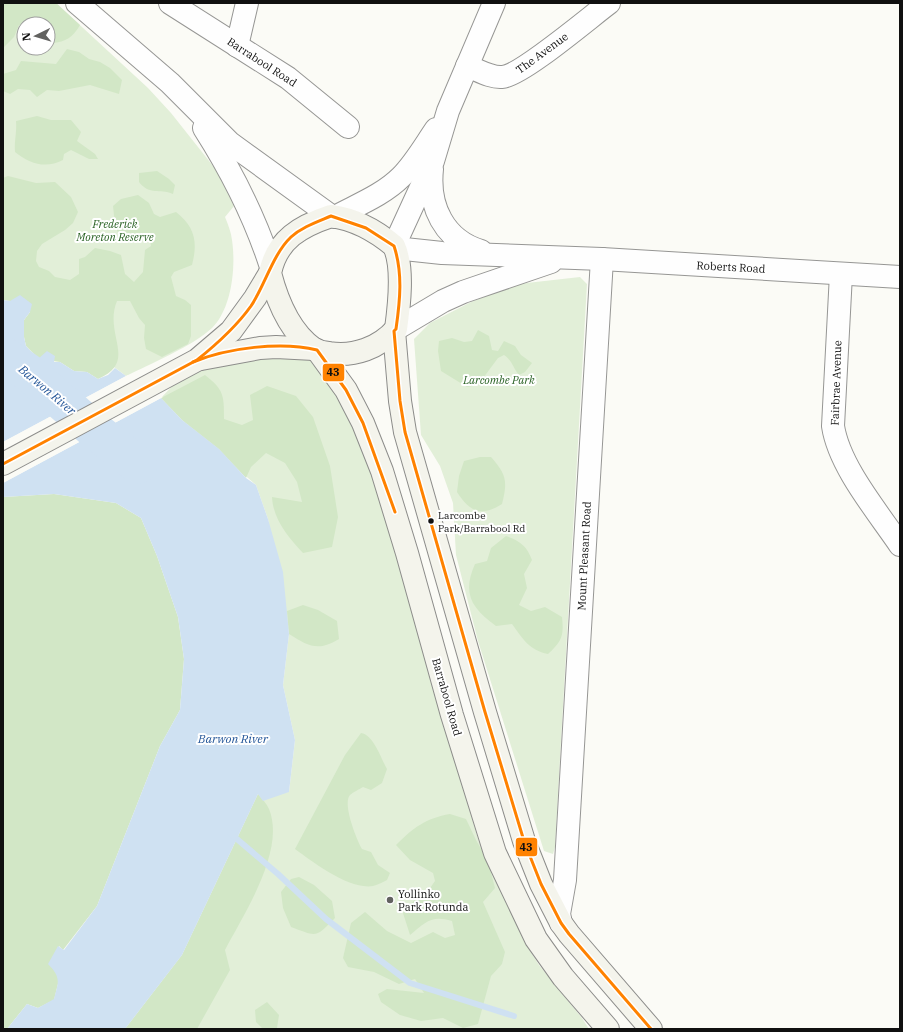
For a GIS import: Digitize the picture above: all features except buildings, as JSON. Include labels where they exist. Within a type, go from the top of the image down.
[{"type":"main road","points":[[3,464],[197,360],[231,331],[255,298],[271,270],[280,249],[292,235],[311,223],[333,217],[363,226],[379,234],[395,247],[400,287],[395,330],[400,401],[405,432],[485,712],[529,854],[541,884],[561,923],[611,985],[651,1029]]},
{"type":"main road","points":[[271,270],[282,308],[296,329],[316,350]]},
{"type":"main road","points":[[197,360],[260,348],[276,347],[316,350],[337,354],[355,353],[373,346],[395,330]]},
{"type":"main road","name":"Barrabool Road","points":[[316,350],[346,390],[363,423],[382,471],[407,553],[452,715],[495,853],[525,919],[540,945],[577,994],[608,1029]]},
{"type":"street","points":[[77,3],[170,83],[230,143],[333,217],[382,192],[400,178],[416,160],[448,111]]},
{"type":"street","name":"Barrabool Road","points":[[170,3],[288,78],[348,127]]},
{"type":"street","points":[[238,46],[247,3]]},
{"type":"street","points":[[395,247],[433,161],[448,111],[494,3]]},
{"type":"street","name":"The Avenue","points":[[467,66],[496,77],[509,76],[550,48],[609,3]]},
{"type":"street","points":[[187,101],[246,201],[258,226],[271,270]]},
{"type":"street","points":[[433,161],[431,178],[433,197],[441,221],[452,234],[463,243],[477,249],[496,254]]},
{"type":"street","name":"Roberts Road","points":[[395,247],[442,253],[496,254],[900,277]]},
{"type":"street","name":"Roberts Road","points":[[395,330],[443,301],[463,292],[562,258]]},
{"type":"street","name":"Mount Pleasant Road","points":[[561,923],[559,914],[564,889],[602,260]]},
{"type":"street","name":"Fairbrae Avenue","points":[[841,274],[833,426],[835,442],[843,460],[900,545]]},
{"type":"street","name":"Mount Pleasant Road","points":[[529,854],[544,870],[550,871],[560,868],[564,862],[566,852]]},
{"type":"green space","name":"Frederick Moreton Reserve","points":[[3,3],[56,3],[148,88],[171,113],[217,171],[234,206],[225,217],[232,240],[233,274],[231,287],[224,310],[219,320],[212,328],[204,335],[183,348],[126,376],[20,296],[3,300]]},
{"type":"green space","points":[[3,3],[56,3],[80,25],[75,33],[69,38],[56,42],[56,16],[16,16],[16,32],[14,37],[3,48]]},
{"type":"green space","points":[[67,49],[79,52],[89,59],[100,62],[110,68],[122,80],[119,94],[90,85],[59,91],[47,90],[37,97],[30,90],[18,89],[10,94],[3,91],[3,74],[16,70],[21,61],[56,64]]},
{"type":"green space","points":[[37,116],[51,120],[71,120],[81,132],[77,141],[95,154],[98,159],[89,159],[71,150],[64,154],[63,160],[57,163],[44,165],[26,160],[15,152],[16,121]]},
{"type":"green space","points":[[157,171],[175,185],[173,194],[147,189],[139,182],[139,173]]},
{"type":"green space","points":[[8,176],[36,183],[55,182],[71,197],[78,212],[73,223],[65,230],[42,244],[37,251],[36,261],[39,267],[49,271],[55,277],[70,280],[79,274],[79,259],[85,257],[95,248],[121,255],[125,274],[134,282],[143,272],[145,250],[151,246],[150,238],[131,238],[118,233],[115,224],[113,206],[121,199],[138,195],[149,203],[154,214],[160,217],[176,212],[191,229],[195,242],[192,265],[174,272],[171,277],[176,296],[185,300],[191,305],[191,336],[188,344],[162,357],[146,349],[144,338],[145,325],[139,318],[130,301],[117,301],[114,313],[114,325],[118,355],[116,364],[110,372],[98,379],[87,372],[74,371],[60,362],[39,359],[26,346],[24,337],[24,320],[30,312],[10,301],[3,300],[3,178]]},
{"type":"green space","name":"Larcombe Park","points":[[580,277],[587,284],[555,847],[553,854],[544,851],[478,641],[456,555],[453,503],[440,466],[421,435],[414,339],[430,323],[471,302],[518,284]]},
{"type":"green space","points":[[478,330],[489,336],[492,350],[498,351],[504,341],[515,346],[521,355],[532,363],[525,372],[519,375],[509,359],[504,355],[498,358],[478,385],[467,387],[441,371],[438,351],[439,341],[452,338],[464,342],[472,341]]},
{"type":"green space","points":[[314,349],[363,423],[442,718],[479,842],[524,941],[539,965],[582,1018],[589,1029],[125,1029],[182,955],[258,794],[289,792],[295,740],[283,685],[289,634],[268,519],[256,485],[182,420],[161,398],[197,360]]},
{"type":"green space","points":[[205,375],[216,385],[222,394],[224,419],[242,425],[253,420],[250,395],[267,386],[296,396],[313,417],[330,466],[338,517],[332,547],[303,553],[292,541],[278,520],[272,497],[302,502],[297,482],[285,463],[266,453],[251,467],[246,478],[219,449],[182,420],[161,398]]},
{"type":"green space","points":[[480,457],[491,457],[503,473],[505,484],[502,504],[495,508],[482,511],[471,508],[457,492],[459,476],[464,461]]},
{"type":"green space","points":[[54,494],[116,503],[141,518],[157,556],[178,617],[184,659],[180,710],[160,746],[97,906],[63,950],[59,946],[56,971],[59,980],[54,1000],[38,1008],[27,1004],[7,1029],[3,1029],[3,497]]},
{"type":"green space","points":[[506,536],[522,545],[528,551],[532,560],[524,574],[527,588],[519,605],[531,611],[545,607],[562,617],[563,629],[561,638],[548,654],[531,647],[512,624],[496,626],[480,613],[471,599],[469,583],[475,564],[487,561],[491,548]]},
{"type":"green space","points":[[303,605],[318,610],[337,621],[339,639],[325,645],[313,646],[302,642],[289,634],[287,611]]},
{"type":"green space","points":[[361,733],[370,738],[377,748],[387,769],[382,783],[371,790],[363,787],[351,794],[348,800],[351,822],[362,849],[371,852],[378,865],[390,873],[387,880],[373,886],[353,884],[332,874],[295,849],[345,755]]},
{"type":"green space","points":[[258,794],[269,809],[273,825],[272,843],[268,862],[252,900],[225,950],[230,970],[197,1029],[125,1029],[182,955]]},
{"type":"green space","points":[[450,814],[466,819],[488,861],[495,888],[483,902],[505,952],[502,964],[491,976],[478,1024],[463,1028],[443,1018],[421,1021],[400,1015],[381,1002],[378,994],[387,989],[424,993],[415,979],[399,984],[374,972],[348,967],[343,958],[351,923],[365,912],[387,931],[411,943],[433,932],[445,938],[455,935],[452,921],[445,919],[434,919],[425,923],[410,935],[403,913],[418,896],[428,891],[435,881],[433,873],[410,860],[396,845],[420,825],[434,818]]},
{"type":"green space","points":[[299,877],[314,885],[332,901],[335,918],[316,934],[306,933],[291,927],[283,908],[281,892],[291,879]]},
{"type":"green space","points":[[267,1002],[279,1015],[277,1028],[263,1029],[256,1022],[255,1010]]},
{"type":"water","name":"Barwon River","points":[[20,295],[32,304],[30,312],[24,320],[24,337],[26,346],[38,359],[47,351],[55,356],[54,362],[60,362],[74,371],[87,372],[98,379],[108,375],[115,368],[126,376],[3,442],[3,300],[10,301]]},
{"type":"water","name":"Barwon River","points":[[161,398],[182,420],[219,449],[246,478],[256,485],[268,519],[283,572],[289,634],[283,685],[295,740],[289,792],[263,801],[258,794],[182,955],[125,1029],[7,1029],[27,1004],[38,1008],[54,999],[58,981],[55,973],[48,964],[58,946],[64,950],[97,906],[160,746],[180,710],[184,659],[178,617],[157,556],[141,518],[116,503],[54,494],[3,497],[3,483]]},
{"type":"pier","points":[[128,375],[127,378],[3,444],[3,442]]},
{"type":"pier","points":[[160,396],[163,397],[3,483],[3,481]]},
{"type":"waterway","name":"Barwon River","points":[[3,355],[29,373],[92,428],[138,465]]},
{"type":"waterway","points":[[231,834],[278,874],[326,919],[410,983],[514,1016]]},
{"type":"transit line","name":"43","points":[[3,464],[197,360],[226,335],[245,314],[256,298],[279,252],[295,233],[331,216],[366,228],[394,246],[400,277],[396,329],[394,331],[400,401],[405,432],[485,712],[524,841],[541,884],[561,923],[651,1029]]},
{"type":"transit line","name":"43","points":[[193,362],[222,353],[254,347],[287,346],[317,350],[346,390],[363,423],[395,512]]},
{"type":"place","name":"Larcombe Park/Barrabool Rd","points":[[431,521]]},
{"type":"place","name":"Yollinko Park Rotunda","points":[[390,900]]}]
